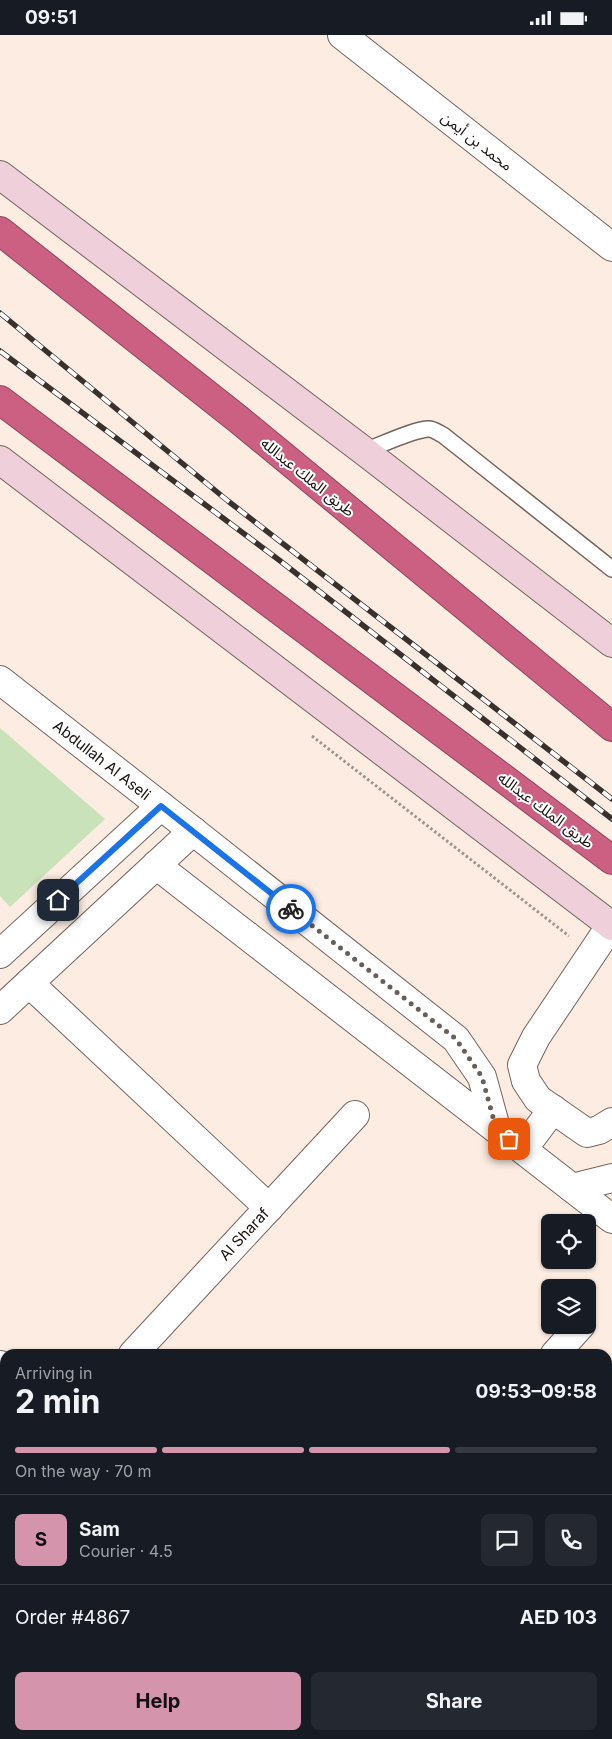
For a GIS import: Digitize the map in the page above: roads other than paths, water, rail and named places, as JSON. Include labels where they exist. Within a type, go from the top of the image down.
[{"type":"highway","name":"طريق الملك عبدالله","points":[[0,231],[238,419],[612,727]]},
{"type":"highway","name":"طريق الملك عبدالله","points":[[0,400],[612,860]]},
{"type":"street","name":"محمد بن أيمن","points":[[342,35],[612,247]]},
{"type":"street","points":[[0,175],[364,451],[612,643]]},
{"type":"street","points":[[0,460],[611,925],[536,1037],[522,1065],[526,1081],[538,1099],[587,1133],[599,1130],[612,1122]]},
{"type":"street","name":"Abdullah Al Aseli","points":[[0,681],[456,1039],[482,1077],[496,1128]]},
{"type":"street","points":[[5,940],[161,806]]},
{"type":"street","points":[[0,1010],[193,831]]},
{"type":"street","points":[[156,865],[612,1219]]},
{"type":"street","points":[[29,983],[269,1208]]},
{"type":"street","points":[[523,1149],[553,1109]]},
{"type":"street","name":"Al Sharaf","points":[[138,1349],[355,1115]]},
{"type":"street","points":[[572,1188],[612,1178]]},
{"type":"street","points":[[560,1349],[573,1334]]},
{"type":"lane","points":[[364,451],[426,429],[434,430],[443,435],[612,569]]},
{"type":"railway","points":[[0,313],[228,501],[612,799]]},
{"type":"railway","points":[[0,351],[279,560],[612,819]]}]
